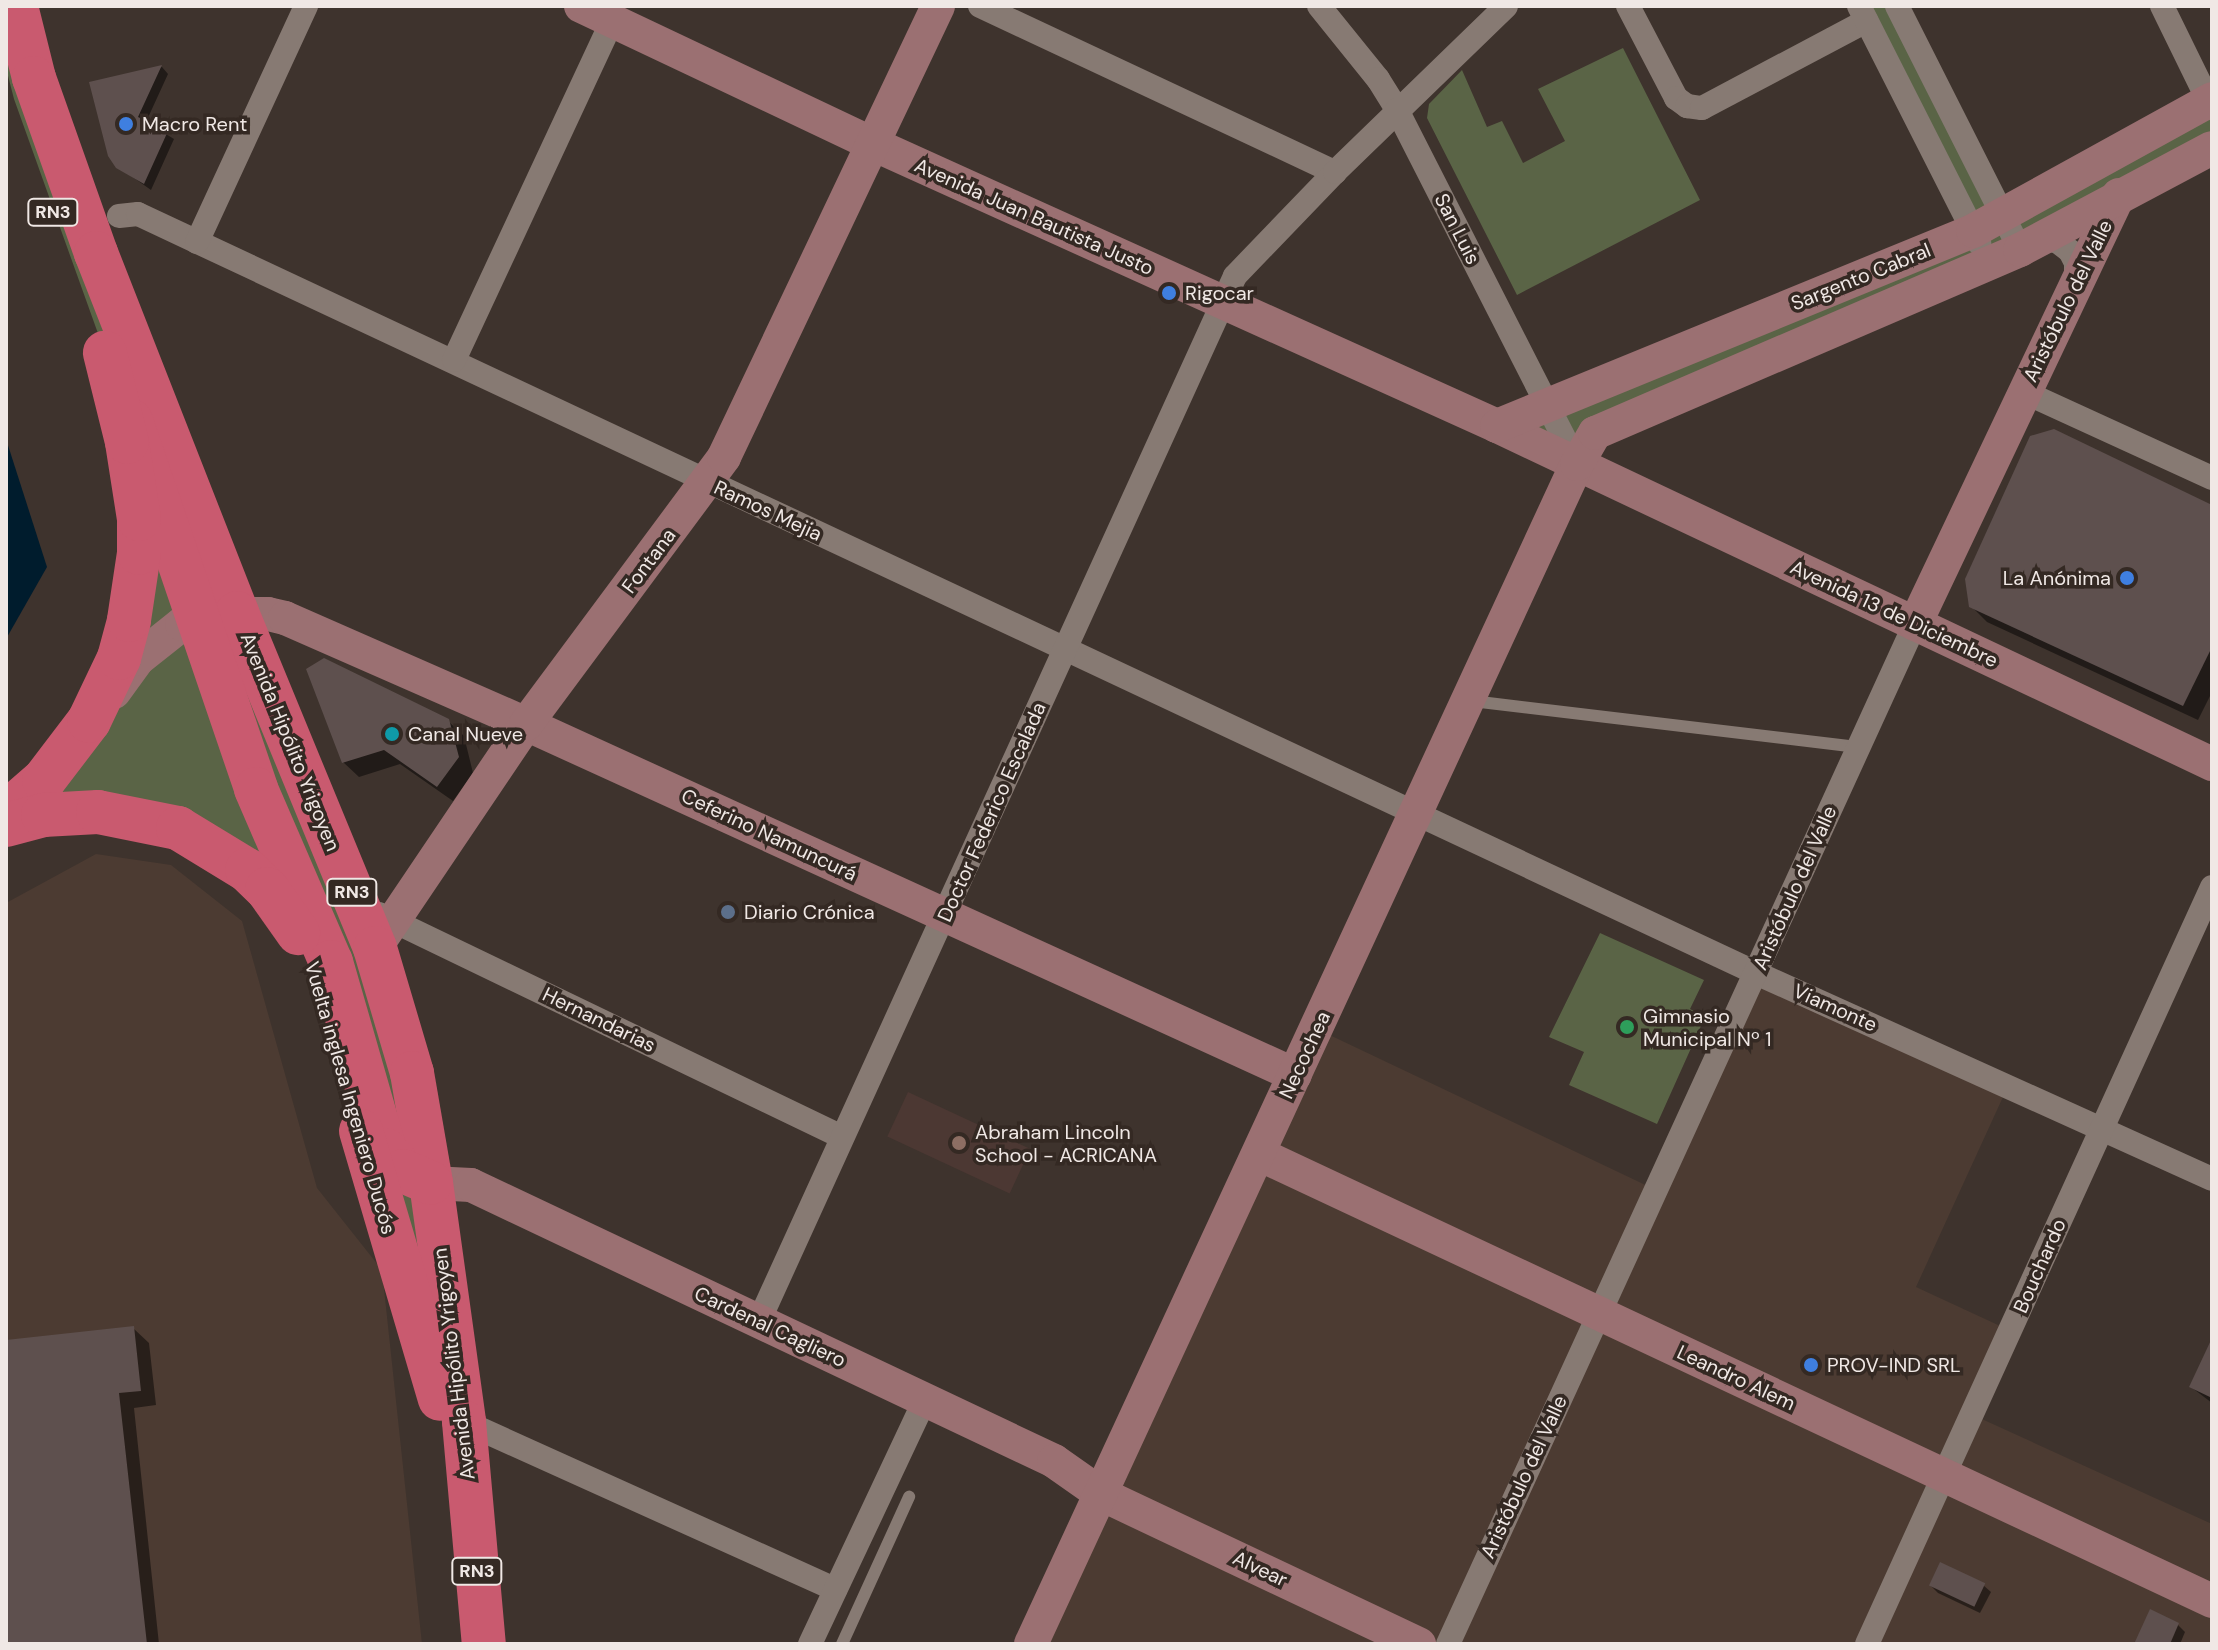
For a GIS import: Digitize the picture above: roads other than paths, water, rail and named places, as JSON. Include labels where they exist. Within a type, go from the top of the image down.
[{"type":"highway","name":"Avenida Hipólito Yrigoyen","points":[[16,6],[34,78],[217,616],[374,924],[412,1073],[431,1183],[454,1418]]},
{"type":"highway","name":"RN3","points":[[6,68],[105,353],[135,481],[139,519],[135,588],[119,658],[106,690],[67,754],[44,780],[6,813]]},
{"type":"highway","points":[[96,253],[106,227],[119,216]]},
{"type":"highway","points":[[105,353],[217,616],[256,789],[331,962],[385,1150],[403,1171],[431,1183]]},
{"type":"highway","name":"Vuelta inglesa Ingeniero Ducós","points":[[6,825],[43,815],[98,812],[178,828],[247,870],[287,914],[303,939],[317,974],[374,1182],[454,1418],[469,1497]]},
{"type":"highway","name":"Avenida Hipólito Yrigoyen","points":[[469,1497],[484,1644]]},
{"type":"main road","name":"Avenida Juan Bautista Justo","points":[[581,6],[873,144],[1577,464]]},
{"type":"main road","name":"Fontana","points":[[374,924],[708,483],[724,457],[938,6]]},
{"type":"main road","name":"Sargento Cabral","points":[[1497,426],[1973,231],[2211,102]]},
{"type":"main road","name":"Aristóbulo del Valle","points":[[1915,624],[2149,136]]},
{"type":"main road","points":[[2117,200],[2212,148]]},
{"type":"main road","name":"Necochea","points":[[1031,1644],[1577,464],[1595,433],[1989,264],[2117,200]]},
{"type":"main road","name":"Avenida 13 de Diciembre","points":[[1577,464],[2212,764]]},
{"type":"main road","name":"Ceferino Namuncurá","points":[[217,616],[268,614],[301,624],[1295,1075]]},
{"type":"main road","points":[[44,780],[84,736],[138,659],[167,634],[217,616]]},
{"type":"main road","name":"Leandro Alem","points":[[1259,1154],[2212,1601]]},
{"type":"main road","name":"Cardenal Cagliero","points":[[431,1183],[471,1185],[1054,1461],[1101,1494]]},
{"type":"main road","name":"Alvear","points":[[1101,1494],[1419,1644]]},
{"type":"street","points":[[197,242],[306,6]]},
{"type":"street","points":[[980,6],[1335,172]]},
{"type":"street","name":"San Luis","points":[[1319,6],[1378,79],[1397,110],[1577,464]]},
{"type":"street","name":"Doctor Federico Escalada","points":[[759,1321],[1235,276],[1397,110],[1506,6]]},
{"type":"street","points":[[1628,6],[1676,98],[1687,106],[1702,108],[1862,14],[1989,264]]},
{"type":"street","points":[[1897,6],[2003,216],[2030,245],[2057,241],[2070,251],[2076,263],[2076,283]]},
{"type":"street","points":[[2162,6],[2211,102]]},
{"type":"street","points":[[454,360],[612,21]]},
{"type":"street","name":"Ramos Mejia","points":[[119,216],[138,214],[1417,813]]},
{"type":"street","points":[[2024,392],[2212,478]]},
{"type":"street","name":"Aristóbulo del Valle","points":[[1448,1644],[1915,624]]},
{"type":"street","name":"Viamonte","points":[[1417,813],[1756,973],[2212,1179]]},
{"type":"street","name":"Bouchardo","points":[[1867,1644],[2212,887]]},
{"type":"street","name":"Hernandarias","points":[[374,924],[842,1137]]},
{"type":"street","points":[[810,1644],[925,1400]]},
{"type":"street","points":[[454,1418],[835,1589]]},
{"type":"lane","points":[[1468,701],[1859,747]]},
{"type":"lane","points":[[842,1644],[909,1497]]},
{"type":"water","points":[[6,439],[47,567],[6,639]]},
{"type":"place","name":"Macro Rent","points":[[126,124]]},
{"type":"place","name":"Rigocar","points":[[1169,293]]},
{"type":"place","name":"La Anónima","points":[[2127,578]]},
{"type":"place","name":"Canal Nueve","points":[[392,734]]},
{"type":"place","name":"Diario Crónica","points":[[728,912]]},
{"type":"place","name":"Gimnasio Municipal Nº 1","points":[[1627,1027]]},
{"type":"place","name":"Abraham Lincoln School - ACRICANA","points":[[959,1143]]},
{"type":"place","name":"PROV-IND SRL","points":[[1811,1365]]}]
